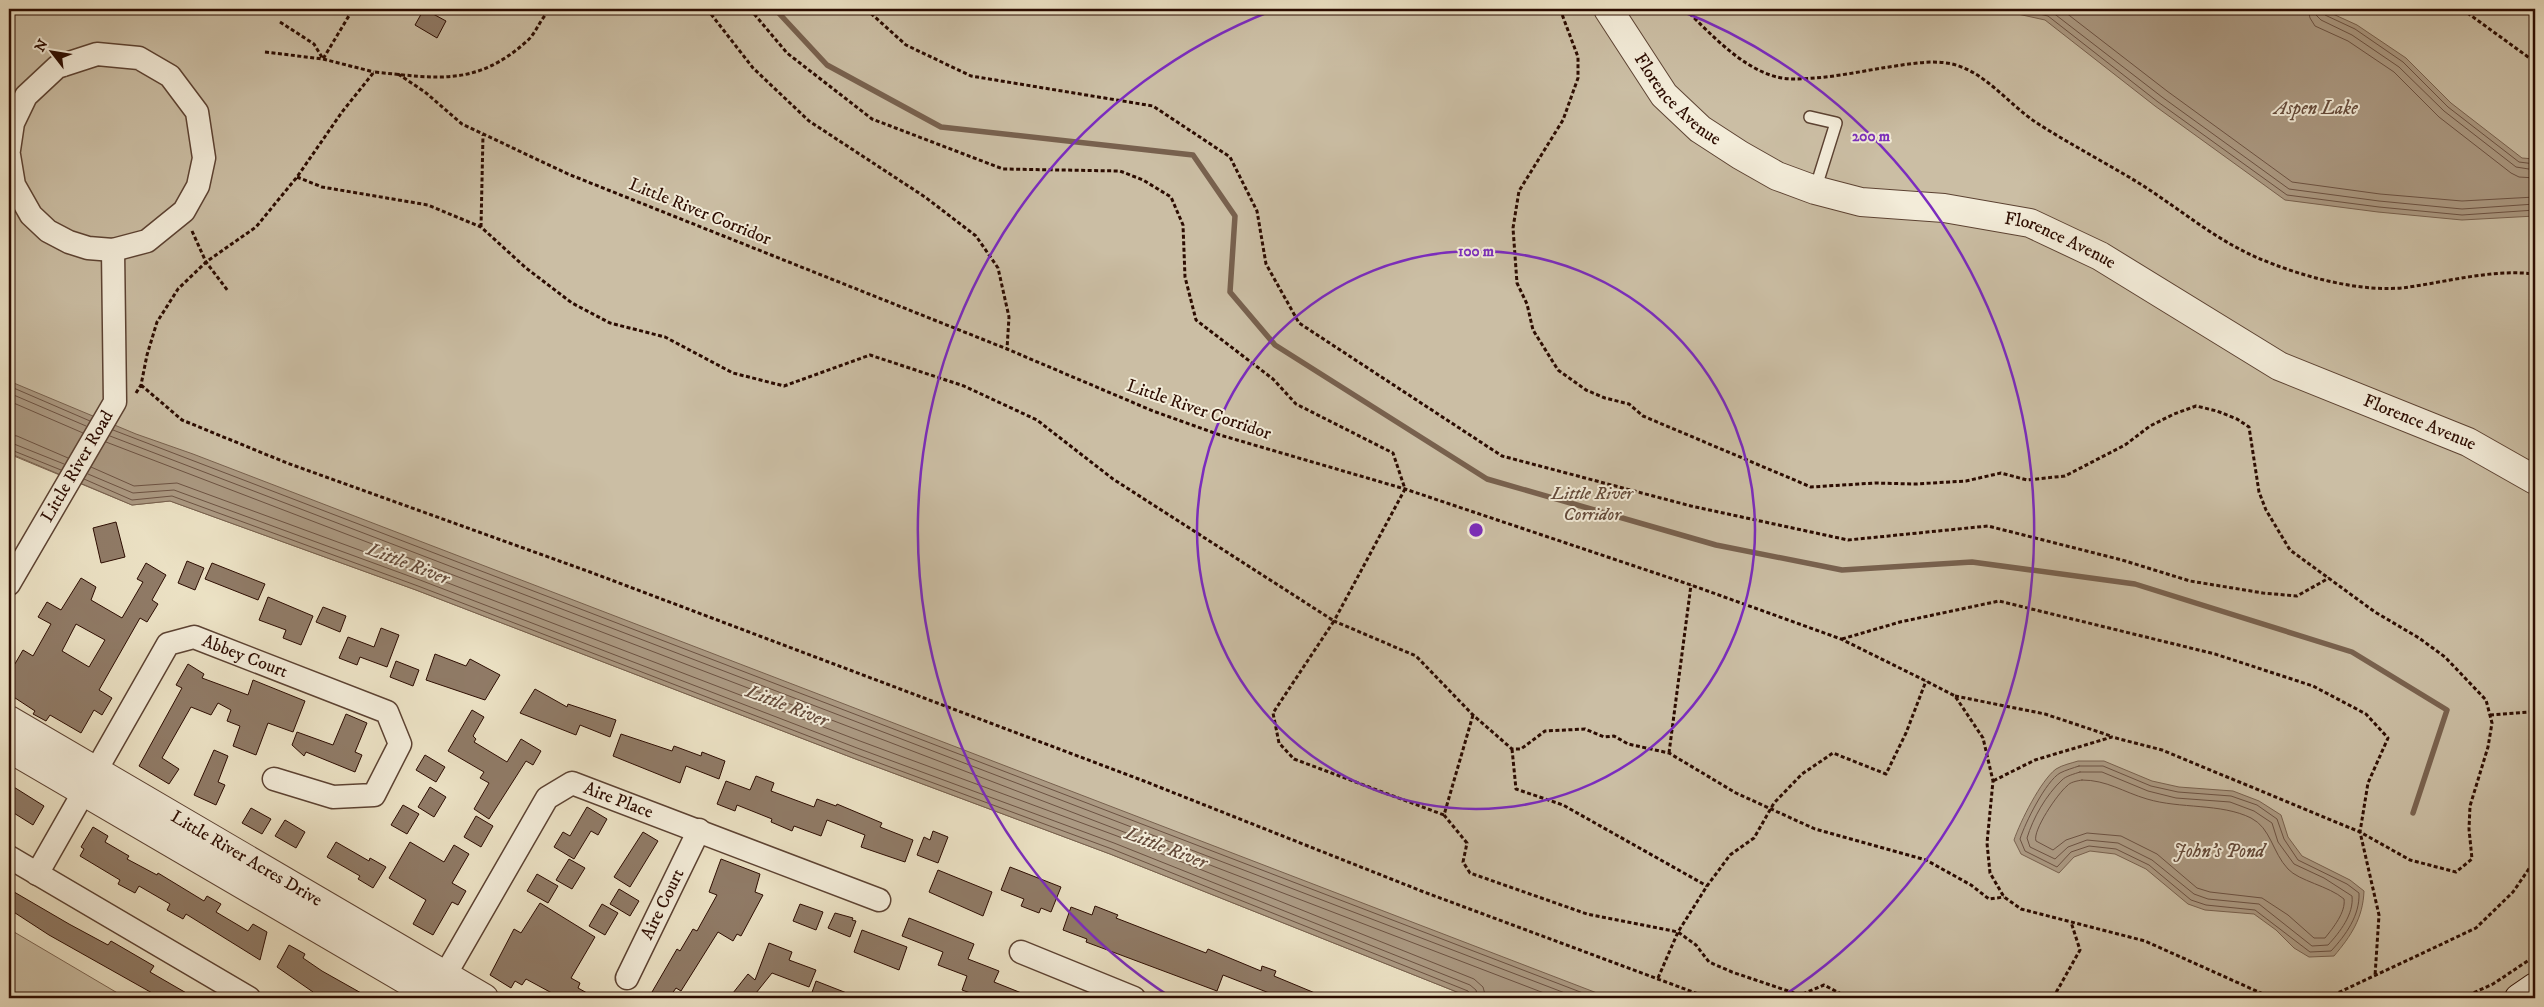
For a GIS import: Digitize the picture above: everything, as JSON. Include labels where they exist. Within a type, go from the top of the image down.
[{"type":"street","name":"Florence Avenue","points":[[1608,9],[1664,95],[1700,129],[1777,176],[1815,190],[1860,202],[1944,208],[2030,223],[2100,256],[2279,366],[2468,442],[2535,480]]},
{"type":"street","points":[[9,150],[13,122],[26,96],[57,67],[97,54],[138,58],[170,76],[196,112],[204,158],[198,186],[184,212],[147,241],[113,250],[82,246],[69,242],[48,231],[31,215],[14,185],[9,155]]},
{"type":"street","name":"Little River Road","points":[[9,584],[114,402],[113,250]]},
{"type":"street","name":"Abbey Court","points":[[37,874],[168,644],[194,637],[387,712],[400,744],[374,795],[333,797],[274,780]]},
{"type":"street","name":"Little River Acres Drive","points":[[9,720],[89,782],[436,992],[484,998]]},
{"type":"street","name":"Little River Acres Drive","points":[[9,748],[89,782]]},
{"type":"street","name":"Aire Place","points":[[436,992],[548,798],[572,783],[879,900]]},
{"type":"street","name":"Aire Court","points":[[627,978],[699,830]]},
{"type":"street","points":[[9,857],[249,998]]},
{"type":"street","points":[[1021,952],[1134,998]]},
{"type":"street","points":[[2519,998],[2535,988]]},
{"type":"lane","points":[[1810,117],[1836,123],[1815,190]]},
{"type":"path","points":[[323,59],[353,9]]},
{"type":"path","points":[[265,52],[323,59],[374,72],[435,79],[475,73],[506,59],[531,38],[546,13],[552,9]]},
{"type":"path","points":[[707,9],[753,68],[810,122],[925,197],[976,236],[998,268],[1009,317],[1007,349]]},
{"type":"path","points":[[750,9],[787,52],[872,119],[1003,169],[1120,171],[1143,180],[1171,197],[1184,224],[1185,277],[1196,320],[1274,379],[1296,404],[1393,454],[1405,489],[1334,621],[1273,712],[1279,743],[1294,760],[1444,815],[1466,843],[1463,862],[1470,873],[1587,914],[1678,932],[1696,945],[1709,962],[1732,972],[1800,994],[1824,985],[1849,998]]},
{"type":"path","points":[[866,9],[906,45],[971,76],[1153,106],[1230,156],[1257,211],[1266,264],[1299,323],[1502,456],[1691,506],[1848,540],[1988,526],[2122,560],[2190,581],[2263,593],[2297,596],[2330,578]]},
{"type":"path","points":[[1560,9],[1578,57],[1578,78],[1563,120],[1519,191],[1513,228],[1518,284],[1527,304],[1533,330],[1558,370],[1586,390],[1605,398],[1628,404],[1643,416],[1811,487],[1875,482],[1924,484],[1966,480],[2001,473],[2027,480],[2065,476],[2125,446],[2150,426],[2196,406],[2218,411],[2237,419],[2249,427],[2259,492],[2266,510],[2290,550],[2375,612],[2419,638],[2445,658],[2486,700],[2492,723],[2488,746],[2470,806],[2469,830],[2472,859],[2456,872],[2410,860],[2360,832],[2162,750],[2112,737],[2046,714],[1955,696]]},
{"type":"path","points":[[1685,9],[1731,52],[1758,70],[1790,80],[1914,63],[1952,64],[1975,74],[2035,122],[2143,186],[2212,234],[2258,258],[2317,278],[2370,288],[2407,288],[2463,276],[2535,274]]},
{"type":"path","points":[[2462,9],[2535,62]]},
{"type":"path","points":[[280,22],[314,44],[323,59]]},
{"type":"path","points":[[114,402],[136,393],[142,385],[147,355],[158,322],[178,289],[206,262],[256,227],[297,176],[342,112],[374,72]]},
{"type":"path","name":"Little River Corridor","points":[[398,74],[425,92],[462,124],[568,174],[1007,349],[1153,411],[1229,437],[1405,489],[1691,585],[1841,639],[1955,696],[1983,738],[1993,781],[1987,843],[1990,873],[2004,897],[2021,909],[2145,941],[2272,998]]},
{"type":"path","points":[[481,227],[483,135]]},
{"type":"path","points":[[297,176],[322,186],[428,205],[481,227],[526,268],[572,303],[610,323],[665,337],[733,373],[784,386],[870,354],[972,390],[1037,420],[1113,479],[1334,621],[1416,656],[1473,715],[1512,749],[1516,789],[1563,805],[1707,886]]},
{"type":"path","points":[[184,212],[206,262],[228,291]]},
{"type":"path","points":[[142,385],[182,420],[287,464],[590,572],[1144,781],[1424,892],[1709,998]]},
{"type":"path","points":[[1669,754],[1691,585]]},
{"type":"path","points":[[1841,639],[1900,622],[1999,601],[2215,654],[2313,686],[2366,714],[2388,738],[2368,783],[2360,832],[2379,915],[2375,976]]},
{"type":"path","points":[[1658,978],[1678,932],[1707,886],[1730,856],[1754,838],[1771,807],[1802,774],[1832,753],[1886,774],[1906,733],[1926,681]]},
{"type":"path","points":[[2490,715],[2530,712],[2535,714]]},
{"type":"path","points":[[1444,815],[1473,715]]},
{"type":"path","points":[[1512,749],[1521,748],[1545,731],[1585,729],[1604,737],[1614,736],[1628,744],[1669,754],[1736,793],[1771,807],[1815,830],[1926,860],[1971,885],[1989,899],[2004,897]]},
{"type":"path","points":[[1993,781],[2035,760],[2112,737]]},
{"type":"path","points":[[2327,998],[2476,928],[2513,892],[2535,860]]},
{"type":"path","points":[[2053,998],[2080,950],[2070,921]]},
{"type":"path","points":[[2462,998],[2492,984],[2535,956]]},
{"type":"green space","name":"Little River Corridor","points":[[9,9],[2535,9],[2535,998],[1472,998],[1110,854],[853,758],[416,590],[170,501],[132,505],[9,454]]},
{"type":"green space","points":[[9,929],[126,998],[9,998]]},
{"type":"water","name":"Aspen Lake","points":[[1995,9],[2322,9],[2357,25],[2406,58],[2451,103],[2522,158],[2535,159],[2535,216],[2462,220],[2285,200],[2155,106],[2045,20]]},
{"type":"water","name":"Little River","points":[[9,381],[136,434],[193,454],[1610,998],[1472,998],[1110,854],[853,758],[416,590],[170,501],[132,505],[9,453]]},
{"type":"water","name":"John's Pond","points":[[2078,761],[2104,761],[2152,781],[2179,787],[2233,791],[2259,801],[2281,815],[2288,837],[2302,856],[2350,880],[2364,891],[2359,918],[2351,934],[2334,956],[2309,957],[2294,948],[2276,930],[2254,914],[2205,910],[2188,904],[2146,869],[2115,854],[2090,851],[2074,857],[2059,873],[2021,854],[2014,840],[2026,813],[2044,782],[2056,769]]},
{"type":"building","points":[[424,9],[446,21],[437,38],[415,25]]},
{"type":"building","points":[[116,522],[125,557],[101,563],[93,528]]},
{"type":"building","points":[[187,561],[204,568],[195,590],[178,583]]},
{"type":"building","points":[[146,563],[166,575],[152,600],[158,604],[147,622],[140,618],[99,690],[112,698],[102,715],[94,710],[81,733],[50,715],[46,721],[33,714],[35,711],[9,694],[9,674],[23,650],[33,656],[51,624],[38,617],[47,602],[61,610],[81,578],[96,587],[91,600],[122,618],[143,582],[137,579]],"holes":[[[76,624],[105,640],[89,667],[62,651]]]},
{"type":"building","points":[[212,563],[265,584],[258,600],[205,579]]},
{"type":"building","points":[[268,597],[313,616],[301,645],[283,638],[286,630],[259,620]]},
{"type":"building","points":[[323,607],[346,616],[340,632],[316,622]]},
{"type":"building","points":[[381,628],[399,635],[387,667],[360,657],[357,665],[339,658],[348,637],[374,647]]},
{"type":"building","points":[[435,654],[466,666],[470,659],[500,675],[485,700],[426,680]]},
{"type":"building","points":[[396,661],[419,670],[413,686],[390,677]]},
{"type":"building","points":[[188,664],[204,674],[202,678],[248,695],[253,680],[305,701],[293,732],[268,723],[256,755],[233,746],[240,726],[227,721],[231,710],[218,703],[211,715],[191,707],[162,758],[179,769],[169,784],[139,766],[182,688],[176,685]]},
{"type":"building","points":[[535,689],[567,707],[568,704],[616,720],[610,737],[580,725],[576,735],[520,713]]},
{"type":"building","points":[[472,710],[484,717],[473,736],[476,739],[474,742],[507,762],[521,739],[541,751],[533,765],[526,761],[489,819],[474,809],[489,783],[480,778],[484,772],[448,751]]},
{"type":"building","points":[[346,714],[367,723],[355,752],[362,755],[355,772],[306,752],[304,756],[292,745],[297,732],[333,745]]},
{"type":"building","points":[[621,734],[672,751],[674,746],[701,756],[702,752],[725,761],[719,779],[686,766],[680,783],[613,756]]},
{"type":"building","points":[[214,750],[228,756],[218,782],[225,785],[216,805],[194,795]]},
{"type":"building","points":[[425,755],[445,767],[436,782],[416,770]]},
{"type":"building","points":[[756,776],[774,783],[771,791],[814,807],[817,799],[836,806],[837,804],[882,823],[880,827],[913,840],[905,862],[861,847],[865,835],[827,820],[821,836],[794,826],[792,831],[771,822],[772,819],[737,805],[735,811],[717,804],[726,781],[750,790]]},
{"type":"building","points":[[9,784],[44,806],[33,825],[9,810]]},
{"type":"building","points":[[430,787],[446,797],[434,817],[418,807]]},
{"type":"building","points":[[403,805],[419,814],[407,834],[391,825]]},
{"type":"building","points":[[587,807],[607,819],[598,835],[591,831],[574,859],[554,847],[563,832],[570,836]]},
{"type":"building","points":[[251,808],[271,819],[262,834],[242,823]]},
{"type":"building","points":[[476,816],[493,826],[481,847],[464,837]]},
{"type":"building","points":[[285,820],[305,832],[296,848],[275,836]]},
{"type":"building","points":[[93,827],[108,836],[105,842],[129,856],[127,859],[157,875],[158,873],[204,901],[207,896],[221,904],[216,912],[248,931],[253,924],[267,932],[260,960],[186,914],[183,919],[167,910],[170,904],[139,886],[135,893],[118,884],[120,880],[80,856],[84,849],[81,847]]},
{"type":"building","points":[[933,831],[948,837],[938,863],[917,855],[924,837],[930,840]]},
{"type":"building","points":[[643,832],[658,841],[630,887],[614,877]]},
{"type":"building","points":[[336,842],[369,861],[370,858],[386,867],[373,888],[358,879],[360,876],[327,857]]},
{"type":"building","points":[[410,842],[444,862],[454,845],[469,854],[452,883],[466,891],[458,905],[452,902],[433,935],[413,924],[426,900],[389,878]]},
{"type":"building","points":[[569,859],[585,868],[572,889],[556,880]]},
{"type":"building","points":[[721,859],[760,874],[755,892],[763,895],[741,936],[737,934],[733,941],[718,932],[681,991],[676,988],[669,998],[663,998],[652,992],[677,949],[680,951],[693,929],[697,931],[717,895],[709,892]]},
{"type":"building","points":[[1010,867],[1061,887],[1051,912],[1041,908],[1039,913],[1021,906],[1024,899],[1001,890]]},
{"type":"building","points":[[938,870],[992,892],[983,916],[929,892]]},
{"type":"building","points":[[537,874],[558,886],[548,903],[527,891]]},
{"type":"building","points":[[9,889],[108,945],[111,941],[154,966],[150,972],[195,998],[161,998],[49,935],[9,909]]},
{"type":"building","points":[[619,889],[639,901],[630,916],[610,904]]},
{"type":"building","points":[[540,903],[595,937],[571,978],[580,983],[578,988],[596,998],[561,998],[526,979],[522,985],[515,981],[511,988],[490,975],[514,929],[521,933]]},
{"type":"building","points":[[602,904],[618,913],[605,935],[589,926]]},
{"type":"building","points":[[800,904],[823,912],[816,930],[793,921]]},
{"type":"building","points":[[1095,906],[1118,915],[1116,918],[1206,953],[1208,949],[1261,971],[1262,966],[1276,971],[1274,976],[1327,998],[1282,998],[1223,975],[1217,991],[1086,942],[1087,939],[1063,930],[1071,907],[1092,915]]},
{"type":"building","points":[[835,913],[853,918],[852,920],[856,921],[850,937],[828,928]]},
{"type":"building","points":[[909,918],[974,944],[968,959],[999,971],[994,982],[1034,998],[984,998],[962,990],[967,976],[938,965],[943,952],[902,936]]},
{"type":"building","points":[[862,930],[907,947],[899,970],[854,952]]},
{"type":"building","points":[[769,943],[792,952],[789,960],[816,970],[809,987],[772,973],[752,998],[729,998],[748,974],[755,980]]},
{"type":"building","points":[[289,945],[305,954],[303,958],[322,971],[370,998],[310,998],[313,992],[277,967]]},
{"type":"building","points":[[816,981],[857,997],[857,998],[810,998]]},
{"type":"waterway","points":[[775,9],[827,65],[941,127],[1193,155],[1235,216],[1230,292],[1275,345],[1487,479],[1716,545],[1842,570],[1972,562],[2135,584],[2352,652],[2447,710],[2413,813]]}]
